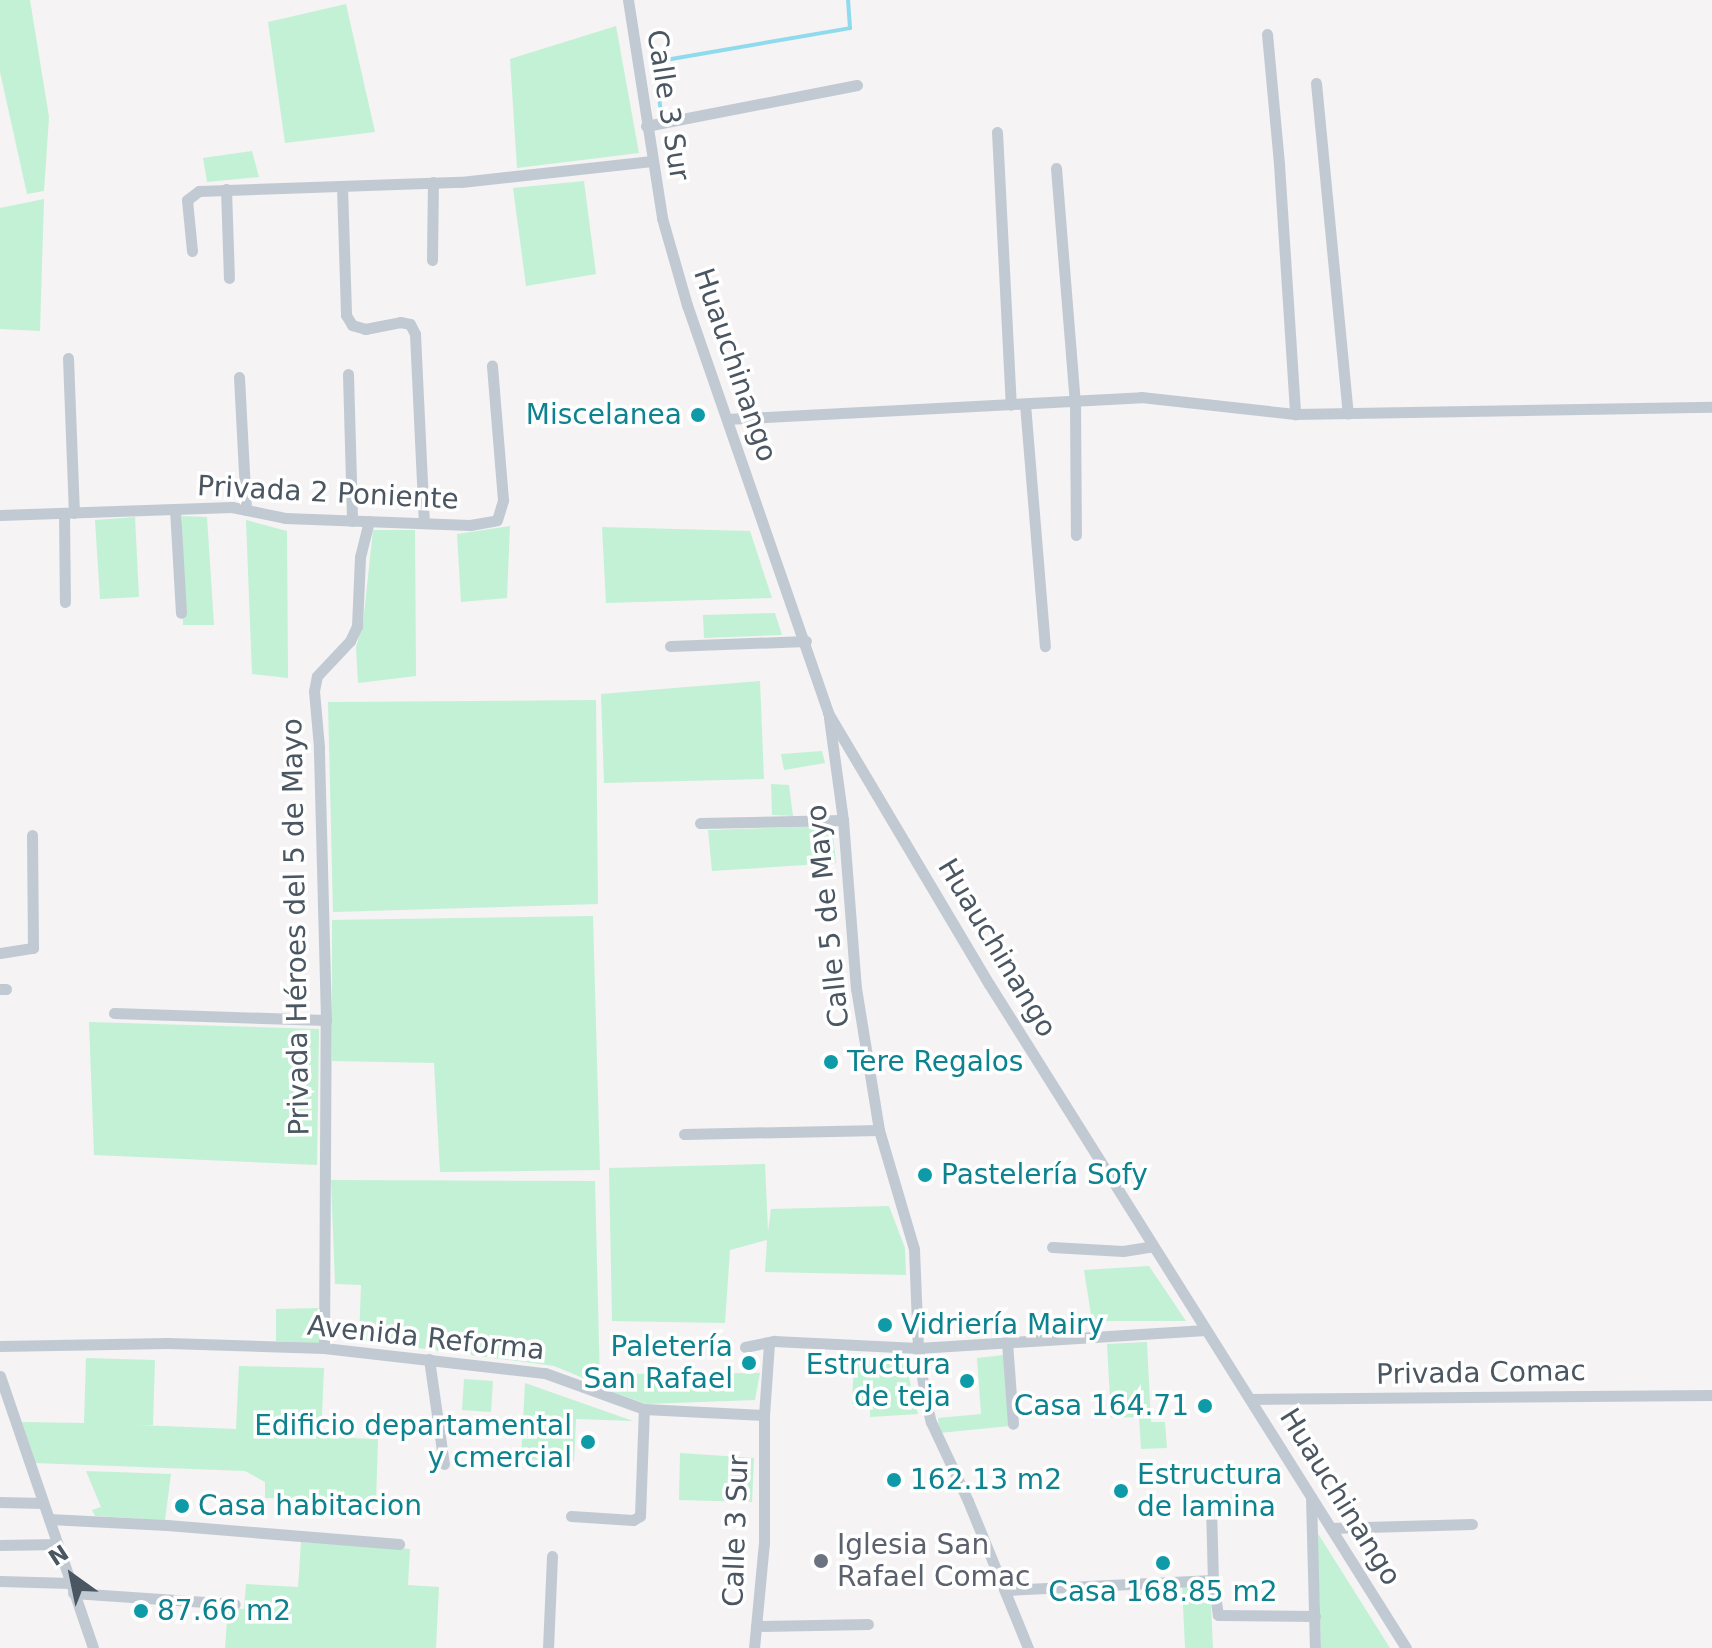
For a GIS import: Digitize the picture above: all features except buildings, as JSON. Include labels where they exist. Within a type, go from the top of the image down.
[{"type":"street","name":"Calle 3 Sur","points":[[628,0],[662,218]]},
{"type":"street","points":[[1267,34],[1281,180],[1295,414]]},
{"type":"street","points":[[1316,83],[1348,413]]},
{"type":"street","points":[[646,126],[857,85]]},
{"type":"street","points":[[997,132],[1011,405]]},
{"type":"street","points":[[192,251],[187,200],[199,191],[433,182],[652,161]]},
{"type":"street","points":[[1056,168],[1075,403],[1076,535]]},
{"type":"street","points":[[432,260],[433,182]]},
{"type":"street","points":[[342,186],[346,315],[352,325],[365,329],[400,322],[410,324],[415,334],[424,523]]},
{"type":"street","points":[[226,189],[229,278]]},
{"type":"street","name":"Huauchinango","points":[[662,218],[828,713],[989,984],[1406,1648]]},
{"type":"street","points":[[65,602],[69,513],[68,358]]},
{"type":"street","name":"Privada 2 Poniente","points":[[0,515],[175,509],[246,510],[285,518],[352,521],[470,525],[497,520],[502,512],[492,365]]},
{"type":"street","points":[[348,374],[352,521]]},
{"type":"street","points":[[239,377],[246,510]]},
{"type":"street","points":[[727,419],[1075,403],[1141,397],[1295,414],[1712,407]]},
{"type":"street","points":[[1025,404],[1045,646]]},
{"type":"street","points":[[175,509],[181,613]]},
{"type":"street","name":"Privada Héroes del 5 de Mayo","points":[[324,1348],[326,1020],[319,747],[314,691],[317,676],[350,641],[357,626],[360,557],[369,521]]},
{"type":"street","points":[[670,646],[806,641]]},
{"type":"street","name":"Calle 5 de Mayo","points":[[828,713],[843,820],[856,988],[879,1130],[914,1249],[918,1348],[931,1422],[1006,1590],[1028,1648]]},
{"type":"street","points":[[700,823],[843,820]]},
{"type":"street","points":[[0,953],[33,948],[32,835]]},
{"type":"street","points":[[114,1013],[326,1020]]},
{"type":"street","points":[[684,1134],[879,1130]]},
{"type":"street","points":[[1052,1247],[1123,1251],[1153,1246]]},
{"type":"street","points":[[745,1347],[774,1341],[918,1348],[1205,1330]]},
{"type":"street","points":[[1007,1342],[1013,1424]]},
{"type":"street","name":"Avenida Reforma","points":[[0,1346],[168,1343],[324,1348],[545,1373],[644,1409],[764,1415]]},
{"type":"street","points":[[764,1415],[769,1344]]},
{"type":"street","points":[[429,1359],[444,1464]]},
{"type":"street","points":[[0,1376],[93,1648]]},
{"type":"street","name":"Privada Comac","points":[[1250,1399],[1712,1395]]},
{"type":"street","points":[[571,1516],[633,1520],[640,1516],[644,1409]]},
{"type":"street","name":"Calle 3 Sur","points":[[754,1648],[764,1543],[764,1415]]},
{"type":"street","points":[[1311,1496],[1315,1648]]},
{"type":"street","points":[[0,1502],[43,1503]]},
{"type":"street","points":[[1211,1506],[1213,1580],[1218,1615],[1315,1616]]},
{"type":"street","points":[[49,1519],[167,1525],[399,1544]]},
{"type":"street","points":[[1331,1528],[1472,1524]]},
{"type":"street","points":[[0,1545],[57,1544]]},
{"type":"street","points":[[548,1648],[552,1556]]},
{"type":"street","points":[[1006,1590],[1213,1580]]},
{"type":"street","points":[[0,1581],[235,1604]]},
{"type":"street","points":[[756,1626],[868,1624]]},
{"type":"green space","points":[[0,0],[30,0],[49,117],[44,191],[27,194],[0,72]]},
{"type":"green space","points":[[346,4],[375,132],[285,143],[268,22]]},
{"type":"green space","points":[[616,26],[639,153],[517,168],[510,59]]},
{"type":"green space","points":[[252,151],[259,177],[207,182],[203,158]]},
{"type":"green space","points":[[584,181],[596,274],[526,286],[513,188]]},
{"type":"green space","points":[[44,199],[40,331],[0,329],[0,208]]},
{"type":"green space","points":[[182,516],[207,517],[214,625],[183,625]]},
{"type":"green space","points":[[135,517],[139,597],[100,599],[95,520]]},
{"type":"green space","points":[[246,520],[287,531],[288,678],[252,674]]},
{"type":"green space","points":[[510,526],[507,598],[461,602],[457,534]]},
{"type":"green space","points":[[602,527],[750,531],[772,598],[606,603]]},
{"type":"green space","points":[[373,530],[415,530],[416,676],[358,683],[356,647],[363,623]]},
{"type":"green space","points":[[775,613],[782,635],[704,638],[703,615]]},
{"type":"green space","points":[[760,681],[764,779],[604,783],[601,694]]},
{"type":"green space","points":[[596,700],[598,904],[333,912],[328,702]]},
{"type":"green space","points":[[822,751],[825,763],[784,770],[781,754]]},
{"type":"green space","points":[[771,784],[789,785],[793,816],[772,815]]},
{"type":"green space","points":[[832,826],[836,863],[712,871],[708,830]]},
{"type":"green space","points":[[593,916],[600,1170],[440,1172],[434,1063],[332,1061],[332,920]]},
{"type":"green space","points":[[89,1022],[319,1029],[317,1165],[94,1155]]},
{"type":"green space","points":[[765,1164],[768,1231],[771,1209],[889,1206],[905,1248],[906,1275],[765,1272],[767,1240],[730,1250],[725,1323],[612,1321],[609,1168]]},
{"type":"green space","points":[[331,1180],[595,1181],[600,1385],[554,1366],[359,1340],[361,1285],[335,1284]]},
{"type":"green space","points":[[1149,1266],[1186,1321],[1092,1321],[1084,1270]]},
{"type":"green space","points":[[320,1308],[320,1344],[276,1341],[276,1309]]},
{"type":"green space","points":[[1147,1342],[1151,1422],[1165,1422],[1167,1448],[1141,1449],[1139,1417],[1111,1418],[1107,1344]]},
{"type":"green space","points":[[1004,1355],[1010,1426],[939,1433],[938,1418],[981,1414],[977,1358]]},
{"type":"green space","points":[[86,1358],[155,1360],[153,1425],[138,1425],[236,1429],[239,1366],[324,1368],[321,1437],[378,1439],[376,1502],[265,1498],[265,1482],[245,1471],[35,1463],[22,1422],[84,1423]]},
{"type":"green space","points":[[854,1359],[899,1360],[906,1366],[918,1414],[870,1417],[870,1405],[852,1404]]},
{"type":"green space","points":[[760,1373],[755,1400],[647,1404],[610,1391],[611,1374]]},
{"type":"green space","points":[[464,1379],[493,1381],[491,1412],[462,1410]]},
{"type":"green space","points":[[525,1383],[633,1421],[576,1419],[574,1462],[521,1459]]},
{"type":"green space","points":[[680,1453],[754,1458],[752,1502],[679,1500]]},
{"type":"green space","points":[[86,1471],[171,1474],[165,1520],[95,1516],[92,1510],[101,1507]]},
{"type":"green space","points":[[1244,1497],[1244,1516],[1214,1513],[1214,1498]]},
{"type":"green space","points":[[1317,1532],[1390,1648],[1321,1648]]},
{"type":"green space","points":[[301,1542],[410,1549],[408,1585],[439,1587],[436,1648],[225,1648],[228,1608],[244,1609],[246,1584],[298,1587]]},
{"type":"green space","points":[[1210,1583],[1213,1648],[1185,1648],[1182,1584]]},
{"type":"waterway","points":[[661,112],[654,62],[850,28],[848,0]]},
{"type":"place","name":"Miscelanea","points":[[698,415]]},
{"type":"place","name":"Tere Regalos","points":[[831,1062]]},
{"type":"place","name":"Pastelería Sofy","points":[[925,1175]]},
{"type":"place","name":"Vidriería Mairy","points":[[885,1325]]},
{"type":"place","name":"Paletería San Rafael","points":[[749,1363]]},
{"type":"place","name":"Estructura de teja","points":[[967,1381]]},
{"type":"place","name":"Casa 164.71","points":[[1205,1406]]},
{"type":"place","name":"Edificio departamental y cmercial","points":[[588,1442]]},
{"type":"place","name":"162.13 m2","points":[[894,1480]]},
{"type":"place","name":"Estructura de lamina","points":[[1121,1491]]},
{"type":"place","name":"Casa habitacion","points":[[182,1506]]},
{"type":"place","name":"Iglesia San Rafael Comac","points":[[821,1561]]},
{"type":"place","name":"Casa 168.85 m2","points":[[1163,1563]]},
{"type":"place","name":"87.66 m2","points":[[141,1611]]}]
